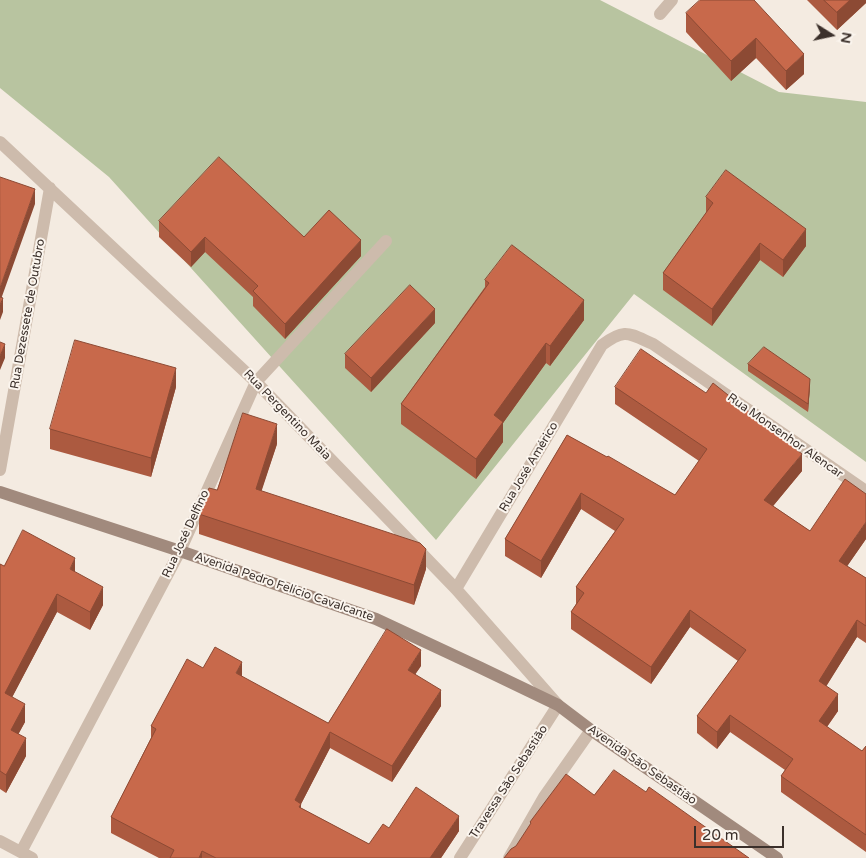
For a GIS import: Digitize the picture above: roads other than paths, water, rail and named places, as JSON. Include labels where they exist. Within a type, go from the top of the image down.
[{"type":"street","points":[[660,14],[672,0]]},
{"type":"street","name":"Rua Pergentino Maia","points":[[0,142],[256,382],[456,589],[558,705]]},
{"type":"street","name":"Rua Dezessete de Outubro","points":[[0,470],[50,188]]},
{"type":"street","name":"Rua José Delfino","points":[[26,855],[180,551],[256,382],[386,241]]},
{"type":"street","name":"Rua Monsenhor Alencar","points":[[602,345],[617,334],[632,335],[653,344],[866,491]]},
{"type":"street","name":"Rua José Américo","points":[[456,589],[602,345]]},
{"type":"street","name":"Avenida Pedro Felício Cavalcante","points":[[0,492],[376,618],[558,705]]},
{"type":"street","name":"Avenida São Sebastião","points":[[558,705],[591,730],[777,858]]},
{"type":"street","name":"Travessa São Sebastião","points":[[460,858],[558,705]]},
{"type":"street","points":[[509,858],[544,798],[591,730]]},
{"type":"street","points":[[0,841],[26,855]]}]
